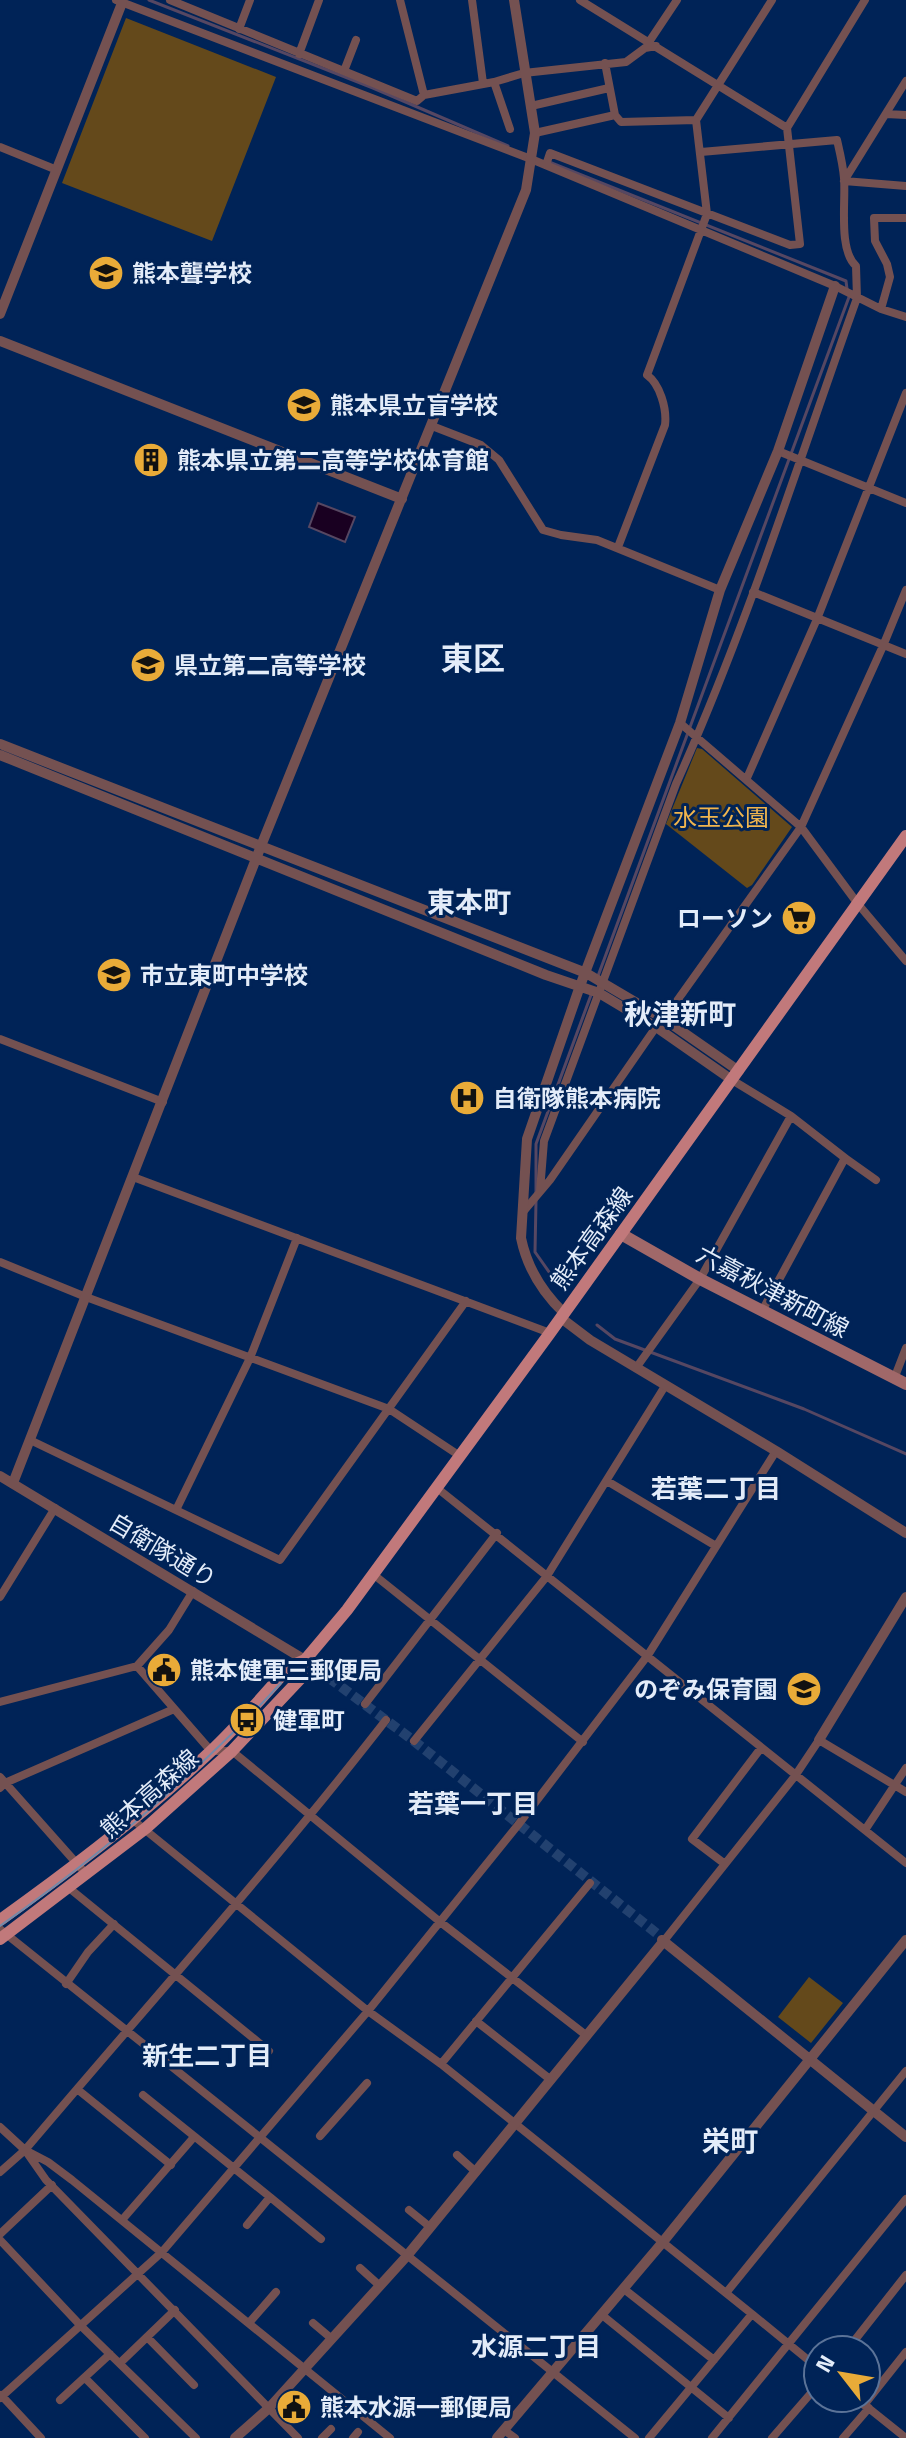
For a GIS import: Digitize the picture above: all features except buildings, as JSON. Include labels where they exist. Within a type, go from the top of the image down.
[{"type":"main road","name":"熊本高森線","points":[[0,1920],[146,1828],[232,1751],[300,1679],[305,1660],[437,1488],[906,836]]},
{"type":"main road","name":"六嘉秋津新町線","points":[[621,1234],[700,1279],[900,1382]]},
{"type":"main road","name":"熊本高森線","points":[[2,1934],[69,1888],[83,1869],[133,1820],[211,1751],[289,1667],[305,1660]]},
{"type":"street","points":[[170,0],[417,101],[424,95],[524,73],[626,62],[653,44],[677,0]]},
{"type":"street","points":[[239,29],[250,0]]},
{"type":"street","points":[[299,54],[319,0]]},
{"type":"street","points":[[400,0],[424,95]]},
{"type":"street","points":[[472,0],[483,83]]},
{"type":"street","points":[[13,1483],[261,846],[526,190],[535,133],[514,0]]},
{"type":"street","points":[[618,547],[665,425],[664,408],[655,380],[647,375],[707,214],[696,120],[772,0]]},
{"type":"street","points":[[546,165],[550,153],[790,245],[800,244],[787,128],[865,0]]},
{"type":"street","points":[[0,314],[119,1],[546,165],[906,317]]},
{"type":"street","points":[[582,1],[787,128]]},
{"type":"street","points":[[259,56],[265,40]]},
{"type":"street","points":[[344,71],[356,40]]},
{"type":"street","points":[[605,63],[615,115],[621,122],[696,120]]},
{"type":"street","points":[[844,181],[906,81]]},
{"type":"street","points":[[494,82],[510,129]]},
{"type":"street","points":[[531,106],[609,88]]},
{"type":"street","points":[[886,114],[906,115]]},
{"type":"street","points":[[535,133],[615,115]]},
{"type":"street","points":[[701,152],[837,140],[844,181],[844,227],[851,261],[856,266],[857,298],[797,458],[753,592],[527,1139],[526,1208],[521,1238],[526,1262],[552,1302],[590,1340],[906,1533]]},
{"type":"street","points":[[0,147],[57,170]]},
{"type":"street","points":[[844,181],[906,186]]},
{"type":"street","points":[[881,309],[890,277],[875,241],[874,218],[906,218]]},
{"type":"street","points":[[540,1191],[544,1141],[592,984],[683,725],[720,590],[781,452],[835,286]]},
{"type":"street","points":[[0,341],[402,499]]},
{"type":"street","points":[[747,778],[817,619],[906,393]]},
{"type":"street","points":[[432,426],[481,445],[499,460],[543,530],[618,547],[720,590]]},
{"type":"street","points":[[781,452],[906,503]]},
{"type":"street","points":[[526,1208],[801,827],[906,590]]},
{"type":"street","points":[[753,592],[906,654]]},
{"type":"street","points":[[683,725],[801,827],[858,904],[906,961]]},
{"type":"street","points":[[0,744],[261,846],[592,984],[660,1023],[876,1180]]},
{"type":"street","points":[[0,755],[257,858],[592,984]]},
{"type":"street","points":[[0,1039],[163,1102]]},
{"type":"street","points":[[636,1368],[700,1279],[791,1116]]},
{"type":"street","points":[[762,1311],[845,1158]]},
{"type":"street","points":[[133,1177],[550,1333]]},
{"type":"street","points":[[176,1510],[250,1358],[297,1238]]},
{"type":"street","points":[[0,1262],[389,1409],[460,1456]]},
{"type":"street","points":[[30,1440],[280,1560],[466,1301]]},
{"type":"street","points":[[900,1382],[906,1348]]},
{"type":"street","points":[[414,1741],[547,1576],[665,1386]]},
{"type":"street","points":[[41,2438],[1,2397],[162,2252],[368,2011],[583,1742],[648,1655],[776,1451]]},
{"type":"street","name":"自衛隊通り","points":[[0,1476],[305,1660]]},
{"type":"street","points":[[607,1481],[716,1546]]},
{"type":"street","points":[[437,1488],[906,1863]]},
{"type":"street","points":[[0,1597],[55,1508]]},
{"type":"street","points":[[365,1704],[497,1533]]},
{"type":"street","points":[[2,1573],[11,1579]]},
{"type":"street","points":[[373,1574],[583,1742]]},
{"type":"street","points":[[1,1700],[137,1666],[169,1630],[193,1591]]},
{"type":"street","points":[[235,2438],[305,2370],[406,2257],[725,1864],[795,1776],[906,1597]]},
{"type":"street","points":[[137,1666],[211,1751],[232,1751],[439,1921],[587,2036]]},
{"type":"street","points":[[83,1869],[2,1783],[174,1709]]},
{"type":"street","points":[[0,2172],[25,2150],[312,1815],[386,1720]]},
{"type":"street","points":[[819,1740],[906,1792]]},
{"type":"street","points":[[725,1864],[692,1839],[761,1748]]},
{"type":"street","points":[[865,1830],[906,1768]]},
{"type":"street","points":[[133,1820],[802,2355]]},
{"type":"street","points":[[441,2064],[590,1883]]},
{"type":"street","points":[[69,1888],[269,2051]]},
{"type":"street","points":[[66,1984],[80,1962],[114,1924]]},
{"type":"street","points":[[2,1934],[635,2438]]},
{"type":"street","points":[[662,1939],[906,2137]]},
{"type":"street","points":[[515,2438],[500,2434],[662,2243],[906,1940]]},
{"type":"street","points":[[476,2021],[551,2080]]},
{"type":"street","points":[[726,2293],[906,2071]]},
{"type":"street","points":[[320,2136],[367,2083]]},
{"type":"street","points":[[77,2089],[171,2165]]},
{"type":"street","points":[[143,2095],[321,2239]]},
{"type":"street","points":[[0,2127],[25,2150],[52,2185],[269,2408],[292,2436]]},
{"type":"street","points":[[122,2220],[194,2137]]},
{"type":"street","points":[[25,2150],[48,2162],[122,2220],[390,2438]]},
{"type":"street","points":[[457,2155],[476,2172]]},
{"type":"street","points":[[52,2185],[0,2237],[81,2326],[196,2438]]},
{"type":"street","points":[[247,2225],[270,2197]]},
{"type":"street","points":[[712,2438],[906,2199]]},
{"type":"street","points":[[409,2210],[430,2227]]},
{"type":"street","points":[[360,2268],[380,2286]]},
{"type":"street","points":[[860,2334],[906,2275]]},
{"type":"street","points":[[624,2289],[714,2360]]},
{"type":"street","points":[[249,2323],[276,2292]]},
{"type":"street","points":[[120,2363],[175,2310]]},
{"type":"street","points":[[649,2438],[752,2314]]},
{"type":"street","points":[[602,2315],[729,2418]]},
{"type":"street","points":[[313,2323],[332,2339]]},
{"type":"street","points":[[147,2337],[194,2385]]},
{"type":"street","points":[[882,2385],[906,2352]]},
{"type":"street","points":[[60,2400],[110,2354]]},
{"type":"street","points":[[85,2378],[145,2438]]},
{"type":"street","points":[[772,2438],[802,2403]]},
{"type":"street","points":[[843,2438],[861,2414]]},
{"type":"street","points":[[875,2414],[902,2435],[906,2423]]},
{"type":"street","points":[[322,2438],[331,2429]]},
{"type":"green space","points":[[126,18],[276,77],[212,241],[62,183]]},
{"type":"green space","name":"水玉公園","points":[[697,748],[702,749],[792,827],[747,888],[666,824]]},
{"type":"green space","points":[[809,1977],[843,2003],[811,2043],[778,2017]]},
{"type":"shaded area","points":[[318,503],[355,517],[345,542],[309,527]]},
{"type":"waterway","points":[[149,0],[373,88],[508,146]]},
{"type":"waterway","points":[[549,162],[846,281],[847,289]]},
{"type":"waterway","points":[[598,976],[849,297]]},
{"type":"waterway","points":[[536,1193],[536,1144],[591,995]]},
{"type":"waterway","points":[[536,1201],[535,1252],[559,1286]]},
{"type":"waterway","points":[[597,1325],[615,1339],[804,1409],[906,1454]]},
{"type":"tunnel","points":[[305,1660],[414,1741],[660,1936]]},
{"type":"tram line","points":[[0,1926],[75,1871],[147,1812],[216,1750],[281,1683]]},
{"type":"place","name":"熊本聾学校","points":[[106,273]]},
{"type":"place","name":"熊本県立盲学校","points":[[304,405]]},
{"type":"place","name":"熊本県立第二高等学校体育館","points":[[151,460]]},
{"type":"place","name":"県立第二高等学校","points":[[148,665]]},
{"type":"place","name":"ローソン","points":[[799,918]]},
{"type":"place","name":"市立東町中学校","points":[[114,975]]},
{"type":"place","name":"自衛隊熊本病院","points":[[467,1098]]},
{"type":"place","name":"熊本健軍三郵便局","points":[[164,1670]]},
{"type":"place","name":"のぞみ保育園","points":[[804,1689]]},
{"type":"place","name":"健軍町","points":[[247,1720]]},
{"type":"place","name":"熊本水源一郵便局","points":[[294,2407]]},
{"type":"district","name":"東区","points":[[473,658]]},
{"type":"district","name":"東本町","points":[[469,901]]},
{"type":"district","name":"秋津新町","points":[[680,1013]]},
{"type":"district","name":"若葉二丁目","points":[[716,1488]]},
{"type":"district","name":"若葉一丁目","points":[[473,1803]]},
{"type":"district","name":"新生二丁目","points":[[207,2055]]},
{"type":"district","name":"栄町","points":[[730,2140]]},
{"type":"district","name":"水源二丁目","points":[[536,2346]]}]
